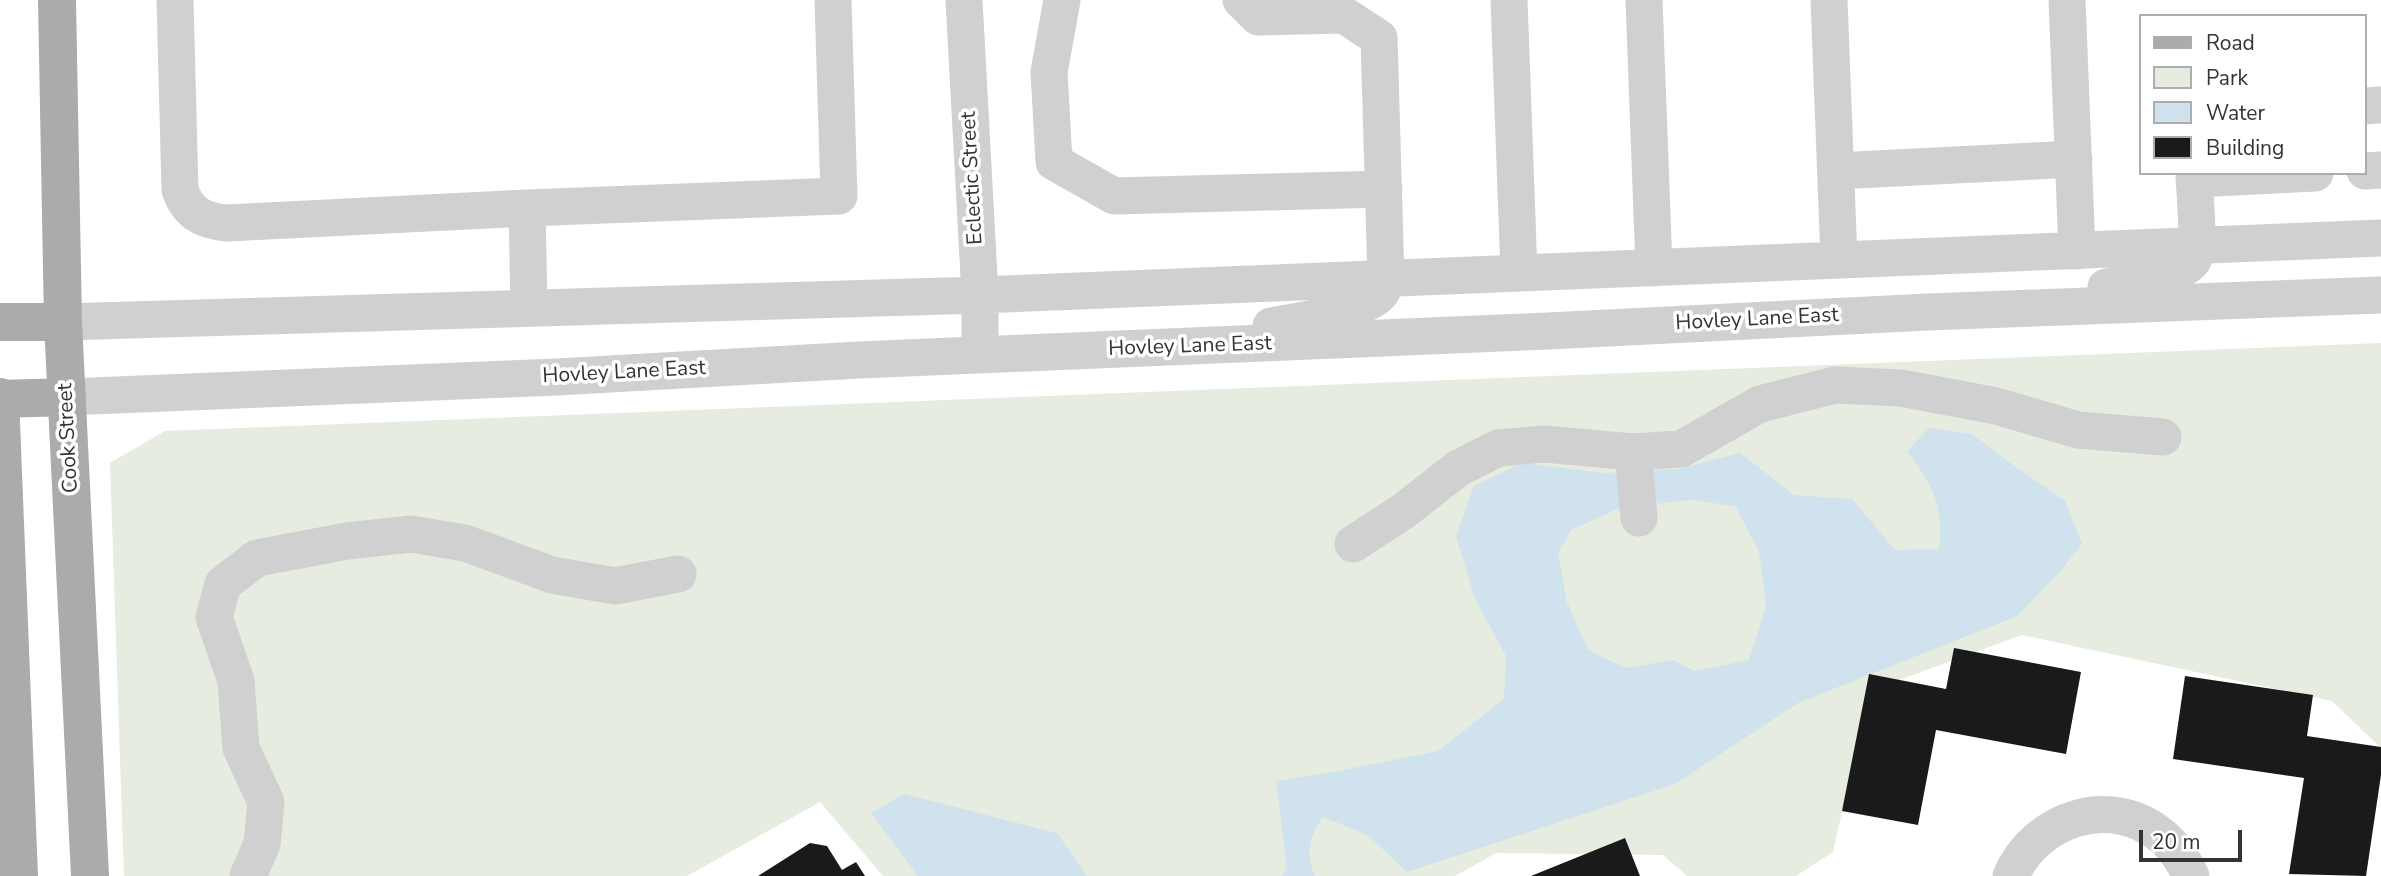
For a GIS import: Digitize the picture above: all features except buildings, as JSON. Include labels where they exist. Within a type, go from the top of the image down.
[{"type":"main road","name":"Cook Street","points":[[57,0],[63,322],[90,876]]},
{"type":"main road","points":[[0,322],[63,322]]},
{"type":"main road","name":"Hovley Lane East","points":[[0,398],[67,397]]},
{"type":"main road","points":[[0,398],[19,876]]},
{"type":"street","points":[[175,0],[180,190],[185,202],[195,214],[209,221],[227,223],[839,196],[833,0]]},
{"type":"street","name":"Eclectic Street","points":[[964,0],[980,295],[980,355]]},
{"type":"street","points":[[1062,0],[1049,72],[1054,162],[1114,196],[1384,189]]},
{"type":"street","points":[[1189,347],[1346,310],[1366,303],[1381,293],[1386,279],[1379,38],[1344,15],[1258,17],[1241,0]]},
{"type":"street","points":[[1509,0],[1519,273]]},
{"type":"street","points":[[1644,0],[1654,268]]},
{"type":"street","points":[[1829,0],[1839,260]]},
{"type":"street","points":[[2067,0],[2077,251]]},
{"type":"street","points":[[1836,171],[2074,159]]},
{"type":"street","points":[[1953,311],[2126,284],[2167,275],[2186,267],[2193,260],[2197,246],[2194,176],[2234,175]]},
{"type":"street","points":[[527,208],[529,308]]},
{"type":"street","points":[[63,322],[980,295],[2381,239]]},
{"type":"street","name":"Hovley Lane East","points":[[67,397],[557,377],[1953,311],[2381,295]]},
{"type":"street","points":[[1353,544],[1405,510],[1457,470],[1498,449],[1544,444],[1633,452],[1681,449],[1760,404],[1835,385],[1901,388],[1996,406],[2078,430],[2162,437]]},
{"type":"street","points":[[1633,452],[1639,518]]},
{"type":"street","points":[[248,876],[262,844],[266,802],[241,748],[236,681],[214,617],[223,584],[257,558],[347,541],[411,534],[466,543],[552,575],[615,586],[678,574]]},
{"type":"street","points":[[2011,876],[2024,851],[2043,833],[2065,821],[2090,815],[2116,815],[2140,823],[2162,836],[2180,855],[2192,876]]},
{"type":"green space","points":[[2381,343],[2381,748],[2332,701],[2022,635],[1869,691],[1833,852],[1796,876],[1687,876],[1663,855],[1496,853],[1455,876],[883,876],[820,802],[687,876],[124,876],[110,463],[165,431]]},
{"type":"water","points":[[1929,428],[1972,434],[2065,501],[2082,544],[2057,575],[2017,616],[1798,703],[1675,784],[1407,872],[1368,835],[1323,817],[1310,845],[1310,860],[1315,876],[1281,876],[1287,869],[1276,781],[1438,751],[1504,699],[1506,656],[1475,599],[1456,536],[1474,486],[1522,463],[1605,473],[1677,469],[1740,453],[1794,495],[1852,499],[1895,550],[1939,549],[1940,521],[1935,497],[1907,451]],"holes":[[[1690,500],[1735,506],[1759,551],[1766,606],[1749,660],[1695,671],[1673,660],[1626,668],[1588,650],[1567,602],[1558,553],[1571,530],[1620,508]]]},
{"type":"water","points":[[904,794],[1057,833],[1087,876],[918,876],[871,813]]}]
